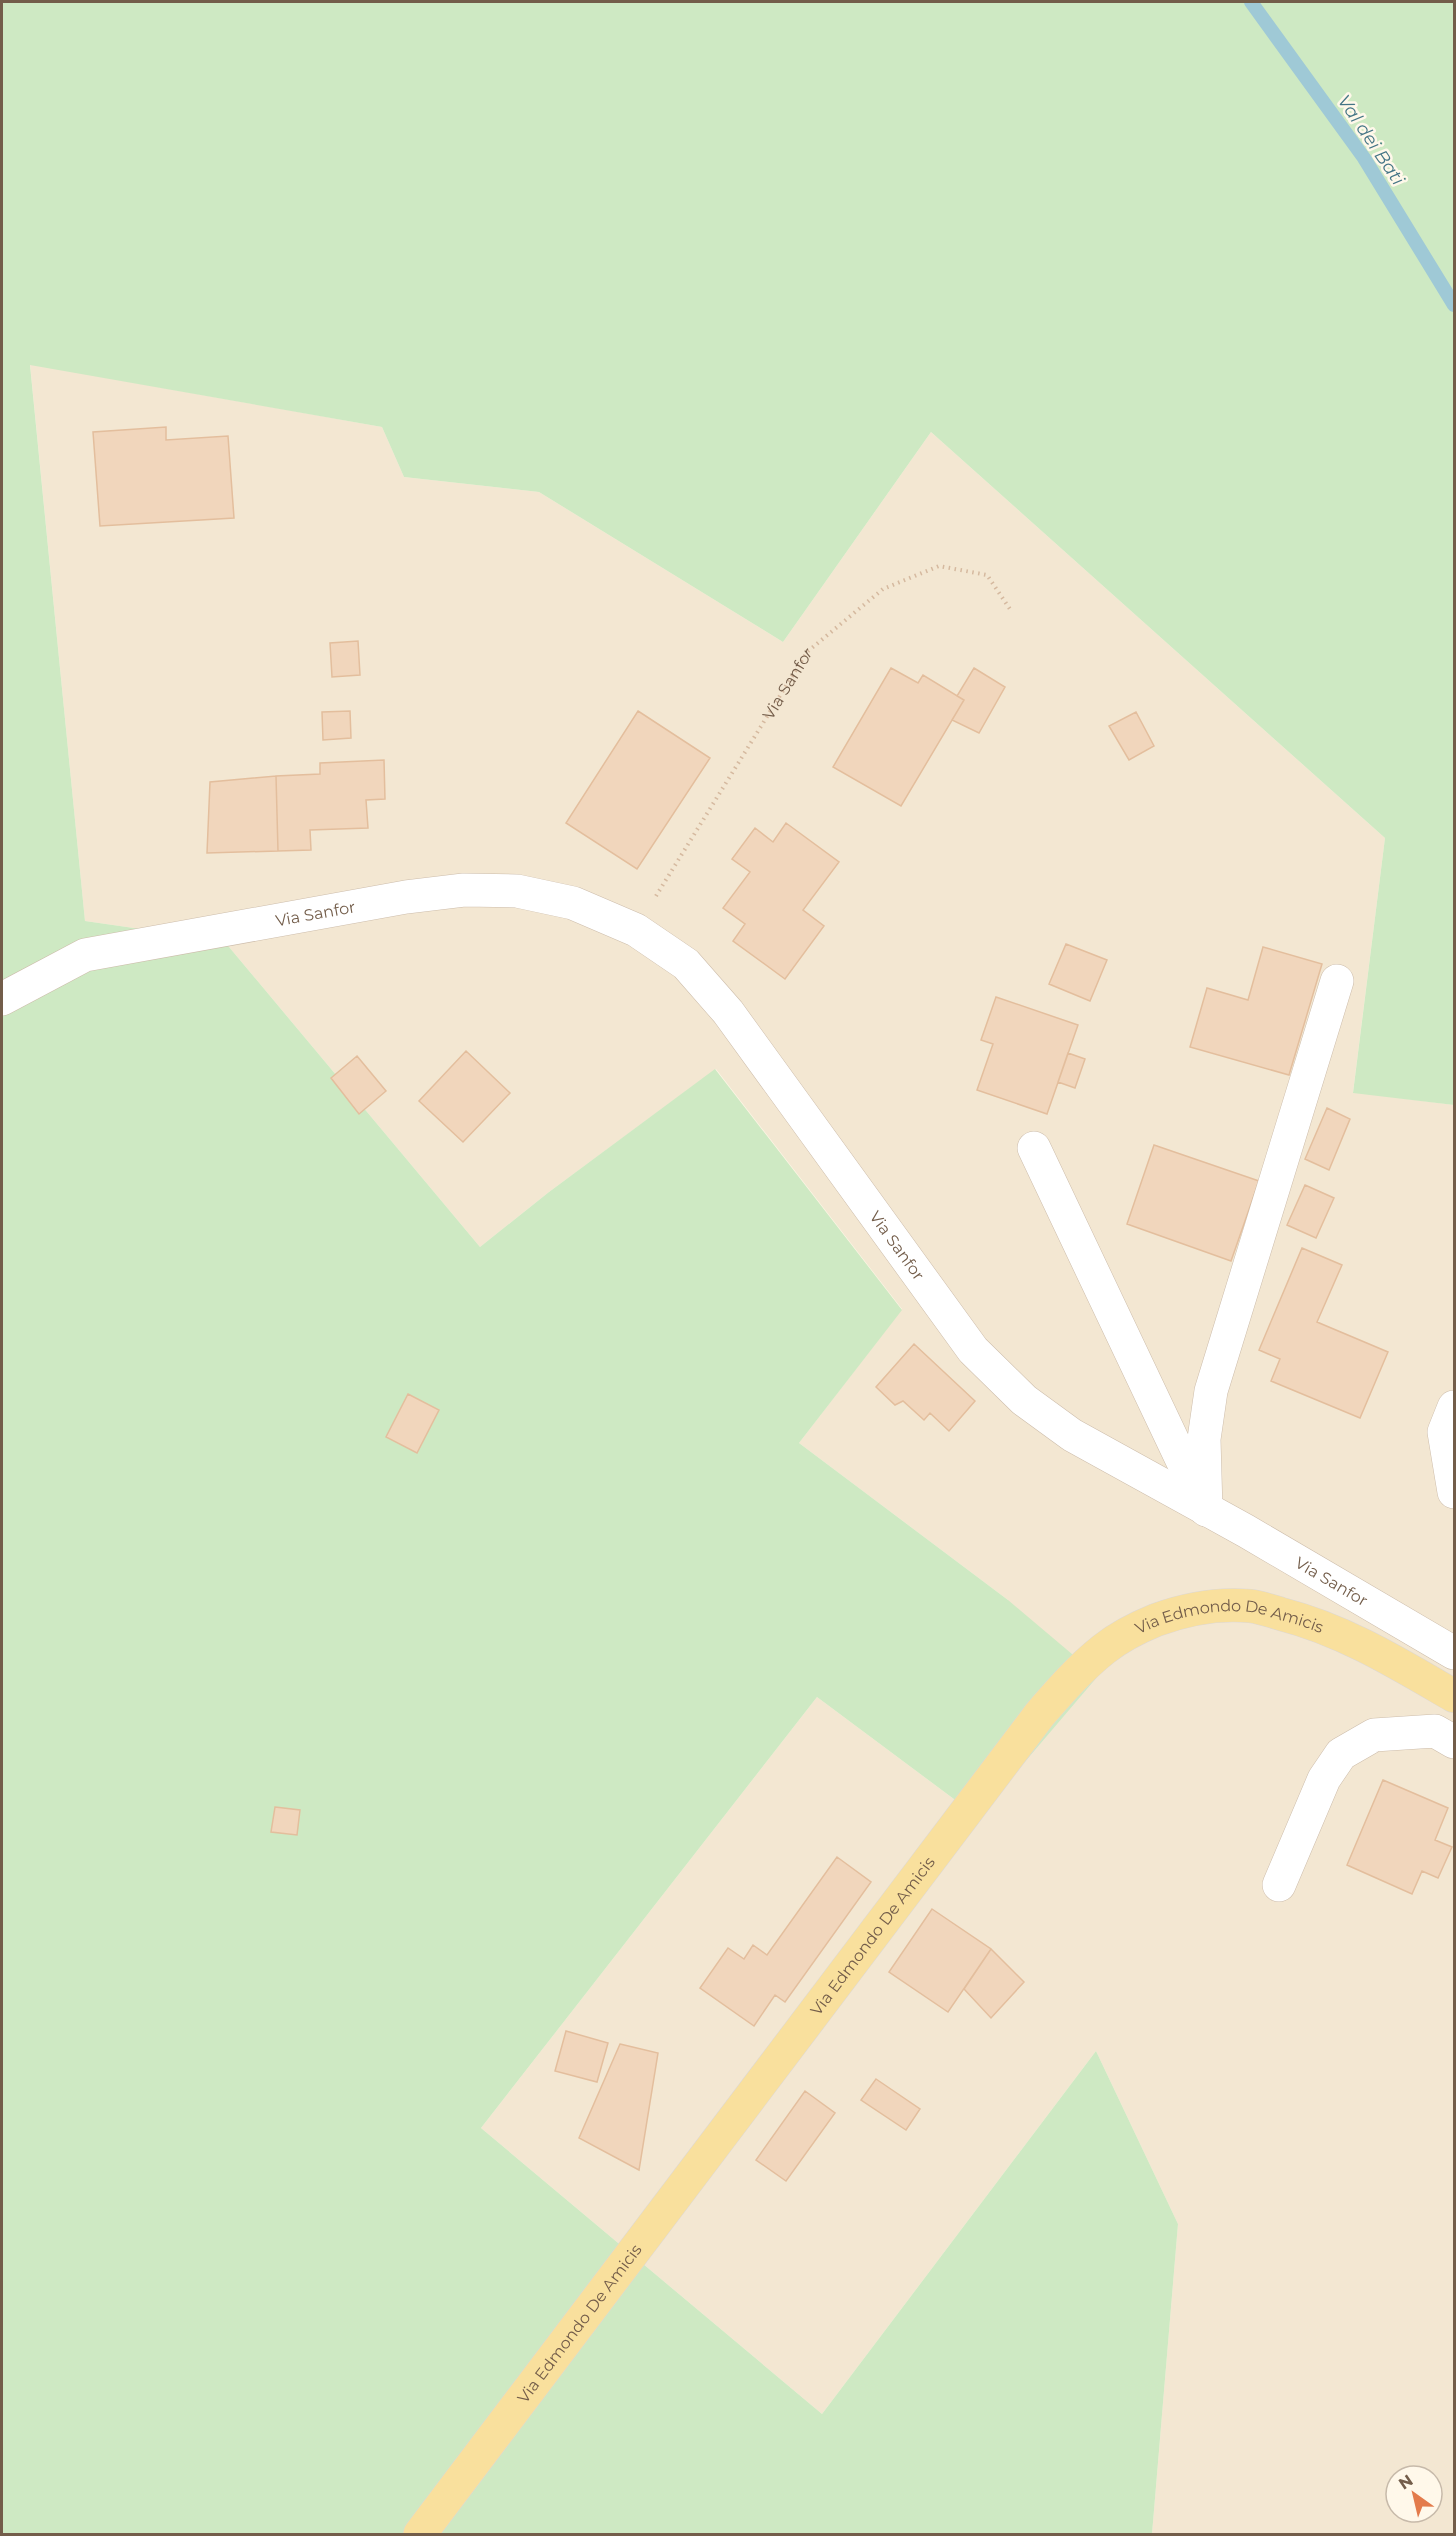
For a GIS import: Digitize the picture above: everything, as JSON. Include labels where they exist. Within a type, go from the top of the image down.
[{"type":"main road","name":"Via Edmondo De Amicis","points":[[420,2535],[1040,1714],[1072,1677],[1106,1647],[1143,1626],[1179,1611],[1218,1606],[1251,1606],[1335,1632],[1381,1654],[1455,1696]]},
{"type":"street","name":"Via Sanfor","points":[[2,999],[85,955],[406,897],[464,890],[516,891],[573,903],[636,930],[686,964],[728,1012],[973,1350],[1024,1400],[1071,1435],[1455,1653]]},
{"type":"street","points":[[1206,1510],[1204,1439],[1211,1391],[1337,981]]},
{"type":"street","points":[[1034,1148],[1206,1510]]},
{"type":"street","points":[[1455,1407],[1444,1432],[1455,1492]]},
{"type":"street","points":[[1279,1885],[1324,1779],[1341,1754],[1374,1735],[1435,1731],[1455,1742]]},
{"type":"path","name":"Via Sanfor","points":[[636,930],[807,652],[883,589],[939,566],[987,575],[1012,612]]},
{"type":"shaded area","points":[[30,364],[382,427],[404,477],[539,492],[783,642],[931,432],[1385,838],[1353,1092],[1454,1105],[1454,2534],[1152,2534],[1178,2224],[1096,2051],[822,2414],[481,2128],[817,1697],[978,1817],[1008,1600],[799,1443],[902,1309],[716,1069],[549,1192],[480,1247],[224,941],[85,921]]},
{"type":"green space","points":[[2,2],[1454,2],[1454,1105],[1353,1093],[1385,838],[931,432],[783,642],[539,492],[404,477],[382,427],[30,365],[85,921],[224,941],[480,1247],[549,1192],[715,1069],[902,1310],[799,1443],[1008,1600],[1098,1676],[978,1817],[817,1697],[481,2128],[822,2414],[1096,2051],[1178,2224],[1152,2534],[2,2534]]},
{"type":"building","points":[[166,427],[166,440],[228,436],[234,518],[100,526],[93,432]]},
{"type":"building","points":[[358,641],[360,675],[332,677],[330,643]]},
{"type":"building","points":[[891,668],[918,683],[923,675],[964,700],[901,806],[833,767]]},
{"type":"building","points":[[974,668],[1005,687],[979,733],[952,720],[964,700],[957,696]]},
{"type":"building","points":[[350,711],[351,738],[323,740],[322,712]]},
{"type":"building","points":[[638,711],[710,758],[637,869],[566,823]]},
{"type":"building","points":[[1136,712],[1154,746],[1129,760],[1109,726]]},
{"type":"building","points":[[384,760],[385,799],[366,800],[368,828],[310,830],[311,850],[278,851],[276,776],[320,774],[320,763]]},
{"type":"building","points":[[276,776],[278,851],[207,853],[210,782]]},
{"type":"building","points":[[786,823],[839,862],[803,910],[824,926],[785,979],[733,941],[745,924],[723,908],[750,872],[732,859],[755,828],[773,842]]},
{"type":"building","points":[[1066,944],[1107,960],[1090,1001],[1049,984]]},
{"type":"building","points":[[1263,947],[1322,964],[1289,1075],[1190,1047],[1207,988],[1248,1000]]},
{"type":"building","points":[[996,997],[1078,1025],[1047,1114],[977,1090],[993,1044],[981,1040]]},
{"type":"building","points":[[466,1051],[510,1093],[463,1142],[419,1101]]},
{"type":"building","points":[[1068,1053],[1085,1059],[1075,1088],[1058,1082]]},
{"type":"building","points":[[357,1056],[386,1091],[359,1114],[331,1078]]},
{"type":"building","points":[[1327,1108],[1350,1119],[1329,1170],[1305,1159]]},
{"type":"building","points":[[1154,1145],[1259,1181],[1231,1261],[1127,1224]]},
{"type":"building","points":[[1305,1185],[1334,1198],[1316,1238],[1287,1225]]},
{"type":"building","points":[[1302,1248],[1342,1265],[1317,1322],[1388,1352],[1360,1418],[1271,1381],[1280,1359],[1259,1350]]},
{"type":"building","points":[[914,1344],[975,1401],[949,1431],[930,1413],[924,1420],[903,1401],[895,1405],[876,1387]]},
{"type":"building","points":[[408,1394],[439,1410],[417,1453],[386,1437]]},
{"type":"building","points":[[1383,1780],[1448,1808],[1435,1840],[1452,1847],[1438,1878],[1422,1871],[1412,1894],[1347,1865]]},
{"type":"building","points":[[275,1807],[300,1810],[297,1835],[271,1832]]},
{"type":"building","points":[[837,1857],[871,1882],[785,2002],[775,1995],[754,2026],[700,1988],[728,1948],[744,1959],[753,1945],[767,1955]]},
{"type":"building","points":[[932,1909],[991,1949],[948,2012],[889,1972]]},
{"type":"building","points":[[991,1949],[1024,1982],[991,2018],[964,1989]]},
{"type":"building","points":[[566,2031],[608,2043],[597,2082],[555,2071]]},
{"type":"building","points":[[620,2044],[658,2053],[639,2170],[579,2138]]},
{"type":"building","points":[[876,2079],[920,2109],[906,2130],[861,2100]]},
{"type":"building","points":[[805,2091],[835,2113],[786,2181],[756,2160]]},
{"type":"waterway","name":"Val dei Bati","points":[[1251,2],[1364,158],[1454,305]]}]
